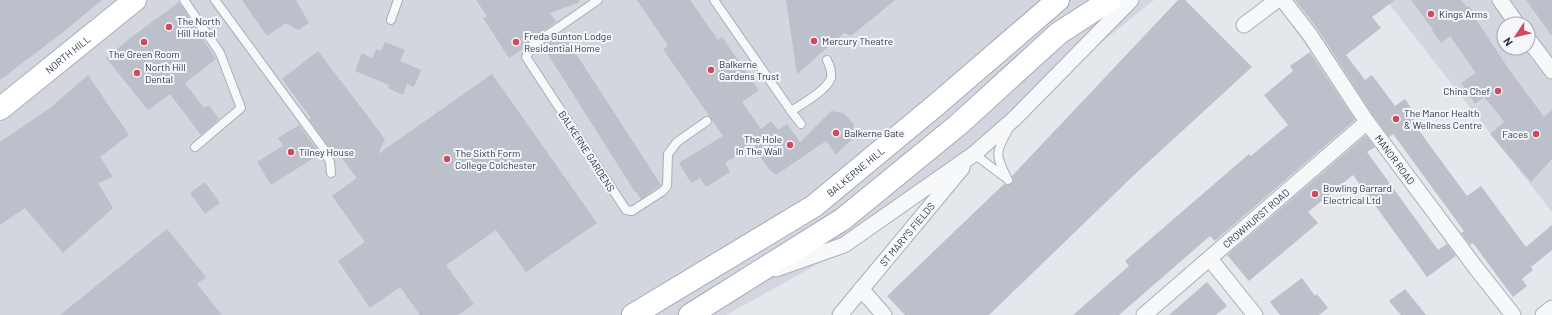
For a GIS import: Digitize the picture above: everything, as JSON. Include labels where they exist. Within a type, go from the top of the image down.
[{"type":"main road","name":"NORTH HILL","points":[[0,109],[134,0]]},
{"type":"main road","name":"BALKERNE HILL","points":[[633,315],[814,206],[936,105],[1058,0]]},
{"type":"main road","points":[[690,315],[843,219],[958,125],[1059,33],[1110,0]]},
{"type":"street","points":[[749,278],[844,245],[974,154],[1015,118],[1131,0]]},
{"type":"street","points":[[1244,25],[1277,0]]},
{"type":"street","name":"MANOR ROAD","points":[[1283,0],[1310,35],[1367,122],[1513,315]]},
{"type":"street","points":[[1500,0],[1511,16]]},
{"type":"street","points":[[1536,49],[1551,68]]},
{"type":"street","name":"CROWHURST ROAD","points":[[1144,315],[1367,122]]},
{"type":"street","name":"ST MARY'S FIELDS","points":[[840,315],[974,154]]},
{"type":"street","points":[[1210,258],[1255,315]]},
{"type":"street","points":[[861,289],[884,315]]},
{"type":"street","points":[[1543,315],[1552,308]]},
{"type":"lane","points":[[184,0],[220,53],[241,108],[195,147]]},
{"type":"lane","points":[[215,0],[324,149],[330,162],[331,174]]},
{"type":"lane","points":[[391,20],[398,0]]},
{"type":"lane","name":"BALKERNE GARDENS","points":[[598,0],[534,45],[526,57],[626,210],[632,212],[663,191],[667,186],[668,154],[677,142],[707,121]]},
{"type":"lane","points":[[714,0],[791,111],[802,124]]},
{"type":"lane","points":[[791,111],[816,94],[829,82],[831,68],[827,60]]},
{"type":"lane","points":[[974,154],[1008,180],[997,158],[1000,143],[1015,118]]},
{"type":"shaded area","points":[[0,0],[1154,0],[845,249],[726,315],[0,315]]},
{"type":"shaded area","points":[[1386,0],[1552,0],[1552,212]]},
{"type":"building","points":[[0,0],[102,0],[62,33],[0,80]]},
{"type":"building","points":[[242,0],[296,0],[309,23],[298,30],[286,23],[267,36]]},
{"type":"building","name":"Freda Gunton Lodge Residential Home","points":[[476,0],[579,0],[580,2],[550,13],[556,22],[530,40],[525,48],[509,58],[483,18],[487,16]]},
{"type":"building","points":[[637,0],[690,0],[718,40],[722,37],[759,90],[742,102],[761,129],[771,121],[778,130],[787,124],[800,142],[831,111],[843,113],[854,124],[852,139],[836,155],[826,141],[776,175],[769,169],[752,146],[725,163],[730,172],[706,187],[700,178],[691,183],[679,163],[723,136],[663,49],[668,46]]},
{"type":"building","name":"Mercury Theatre","points":[[786,0],[895,0],[851,36],[844,33],[797,74]]},
{"type":"building","points":[[1178,0],[1185,0],[1252,67],[1132,177],[989,315],[905,315],[887,296],[1004,184],[1008,185],[1012,183],[1012,176]]},
{"type":"building","points":[[1295,0],[1395,0],[1372,17],[1381,28],[1346,55],[1365,80],[1372,75],[1395,106],[1405,99],[1417,117],[1412,121],[1467,196],[1481,186],[1526,247],[1552,225],[1552,250],[1531,267],[1533,270],[1522,279],[1527,286],[1513,297],[1473,243],[1470,245],[1461,233],[1464,231],[1393,134],[1389,137],[1374,117],[1318,30]]},
{"type":"building","points":[[1411,0],[1461,0],[1467,7],[1469,6],[1477,17],[1475,18],[1496,50],[1496,56],[1500,56],[1544,117],[1552,110],[1552,159],[1531,182],[1490,134],[1504,122],[1484,97],[1475,104],[1461,83],[1476,73],[1450,36],[1441,43],[1432,31],[1433,30]]},
{"type":"building","points":[[1526,0],[1552,0],[1552,36]]},
{"type":"building","points":[[179,2],[216,59],[185,83],[204,108],[209,105],[219,119],[201,135],[170,94],[148,110],[106,58]]},
{"type":"building","points":[[562,32],[661,185],[641,199],[635,192],[542,45]]},
{"type":"building","points":[[385,42],[405,50],[400,61],[421,70],[414,87],[407,84],[403,95],[388,88],[389,85],[355,71],[362,53],[372,58],[376,49],[381,51]]},
{"type":"building","points":[[318,51],[385,139],[378,154],[492,74],[597,223],[526,272],[496,230],[446,265],[474,304],[458,315],[420,315],[400,287],[370,308],[338,261],[365,242],[332,196],[357,178],[333,147],[330,149],[309,119],[311,118],[282,79]]},
{"type":"building","points":[[1310,52],[1355,120],[1215,241],[1210,236],[1119,315],[1073,315],[1129,266],[1125,261],[1249,154],[1251,156],[1288,125],[1264,95],[1293,71],[1290,66]]},
{"type":"building","points":[[88,75],[129,135],[100,157],[113,177],[98,183],[113,208],[63,253],[25,208],[0,225],[0,142],[50,108]]},
{"type":"building","name":"Tilney House","points":[[299,125],[320,154],[271,185],[257,162],[283,146],[278,138]]},
{"type":"building","points":[[1366,135],[1375,147],[1367,152],[1438,250],[1447,244],[1456,256],[1427,277],[1353,175],[1308,212],[1318,223],[1249,281],[1227,255]]},
{"type":"building","points":[[205,182],[220,203],[205,214],[190,193]]},
{"type":"building","points":[[167,229],[206,277],[197,284],[222,315],[60,315]]},
{"type":"building","points":[[1302,278],[1315,296],[1317,294],[1328,308],[1319,315],[1280,315],[1270,302]]},
{"type":"building","points":[[1207,282],[1227,306],[1216,315],[1169,315]]},
{"type":"building","points":[[1405,289],[1426,315],[1401,315],[1389,301]]},
{"type":"place","name":"Kings Arms","points":[[1431,14]]},
{"type":"place","name":"The North Hill Hotel","points":[[169,27]]},
{"type":"place","name":"Mercury Theatre","points":[[814,41]]},
{"type":"place","name":"The Green Room","points":[[144,42]]},
{"type":"place","name":"Freda Gunton Lodge Residential Home","points":[[516,42]]},
{"type":"place","name":"Balkerne Gardens Trust","points":[[711,70]]},
{"type":"place","name":"North Hill Dental","points":[[137,73]]},
{"type":"place","name":"China Chef","points":[[1498,91]]},
{"type":"place","name":"The Manor Health & Wellness Centre","points":[[1396,119]]},
{"type":"place","name":"Balkerne Gate","points":[[836,133]]},
{"type":"place","name":"Faces","points":[[1536,134]]},
{"type":"place","name":"The Hole In The Wall","points":[[790,145]]},
{"type":"place","name":"Tilney House","points":[[291,152]]},
{"type":"place","name":"The Sixth Form College Colchester","points":[[447,159]]},
{"type":"place","name":"Bowling Garrard Electrical Ltd","points":[[1315,194]]}]
